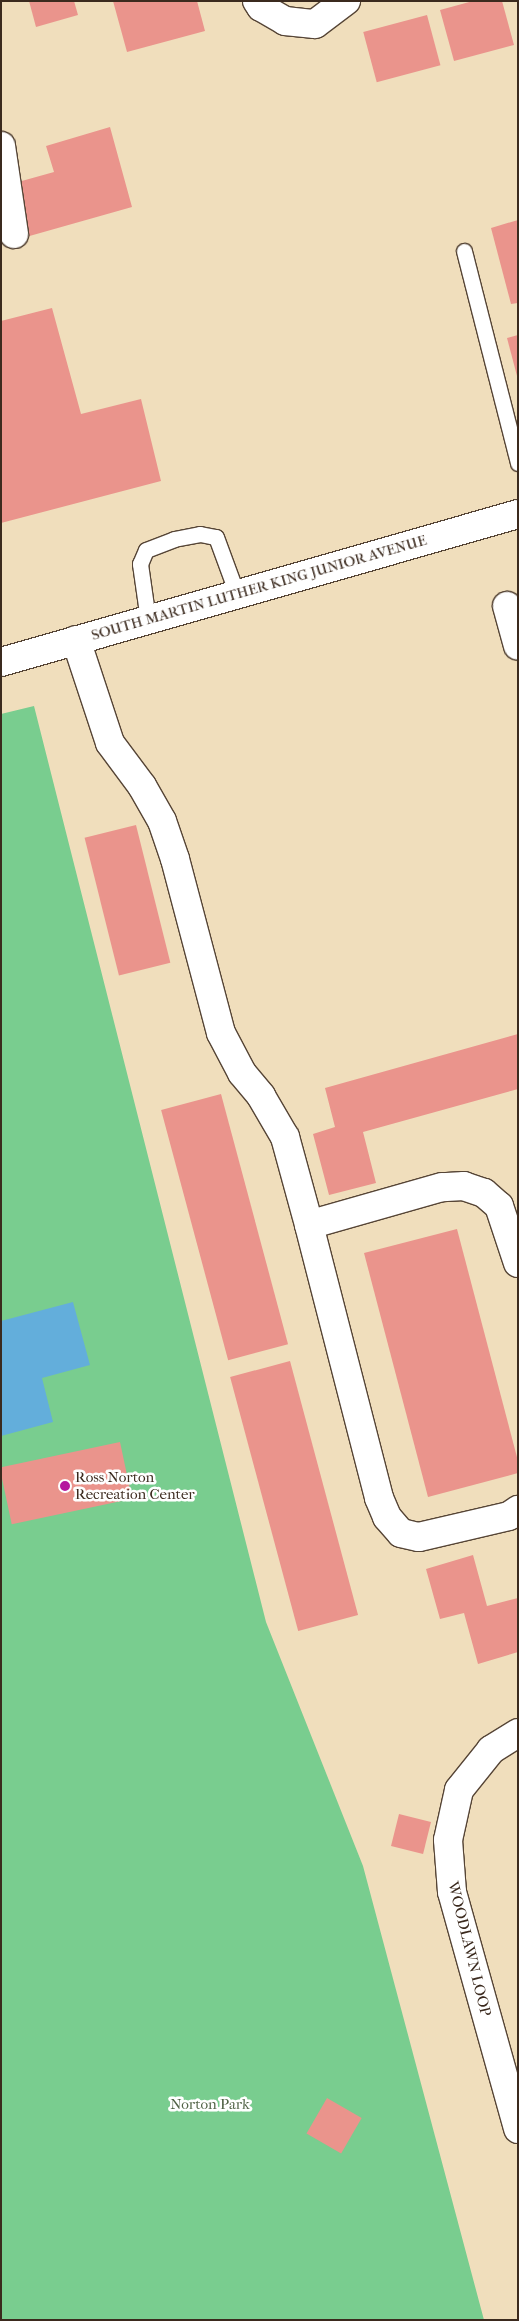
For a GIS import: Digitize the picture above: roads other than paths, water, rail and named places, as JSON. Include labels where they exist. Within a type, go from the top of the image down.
[{"type":"street","points":[[259,4],[285,21],[314,24],[346,1]]},
{"type":"street","points":[[1,146],[14,234]]},
{"type":"street","name":"SOUTH MARTIN LUTHER KING JUNIOR AVENUE","points":[[1,662],[518,514]]},
{"type":"street","points":[[507,606],[518,646]]},
{"type":"street","points":[[76,640],[110,743],[142,786],[162,821],[175,859],[221,1033],[242,1073],[260,1096],[285,1137],[379,1498],[387,1517],[401,1533],[419,1537],[509,1516],[518,1510]]},
{"type":"street","points":[[309,1226],[442,1187],[464,1186],[484,1193],[499,1206],[518,1263]]},
{"type":"street","name":"WOODLAWN LOOP","points":[[518,1733],[491,1750],[459,1790],[448,1840],[452,1892],[518,2128]]},
{"type":"lane","points":[[464,251],[518,464]]},
{"type":"lane","points":[[148,620],[140,564],[146,550],[174,539],[200,534],[216,537],[238,594]]},
{"type":"water","points":[[73,1302],[90,1365],[42,1378],[53,1422],[1,1436],[1,1321]]},
{"type":"place","name":"Ross Norton Recreation Center","points":[[65,1486]]},
{"type":"park label","name":"Norton Park","points":[[210,2105]]}]
